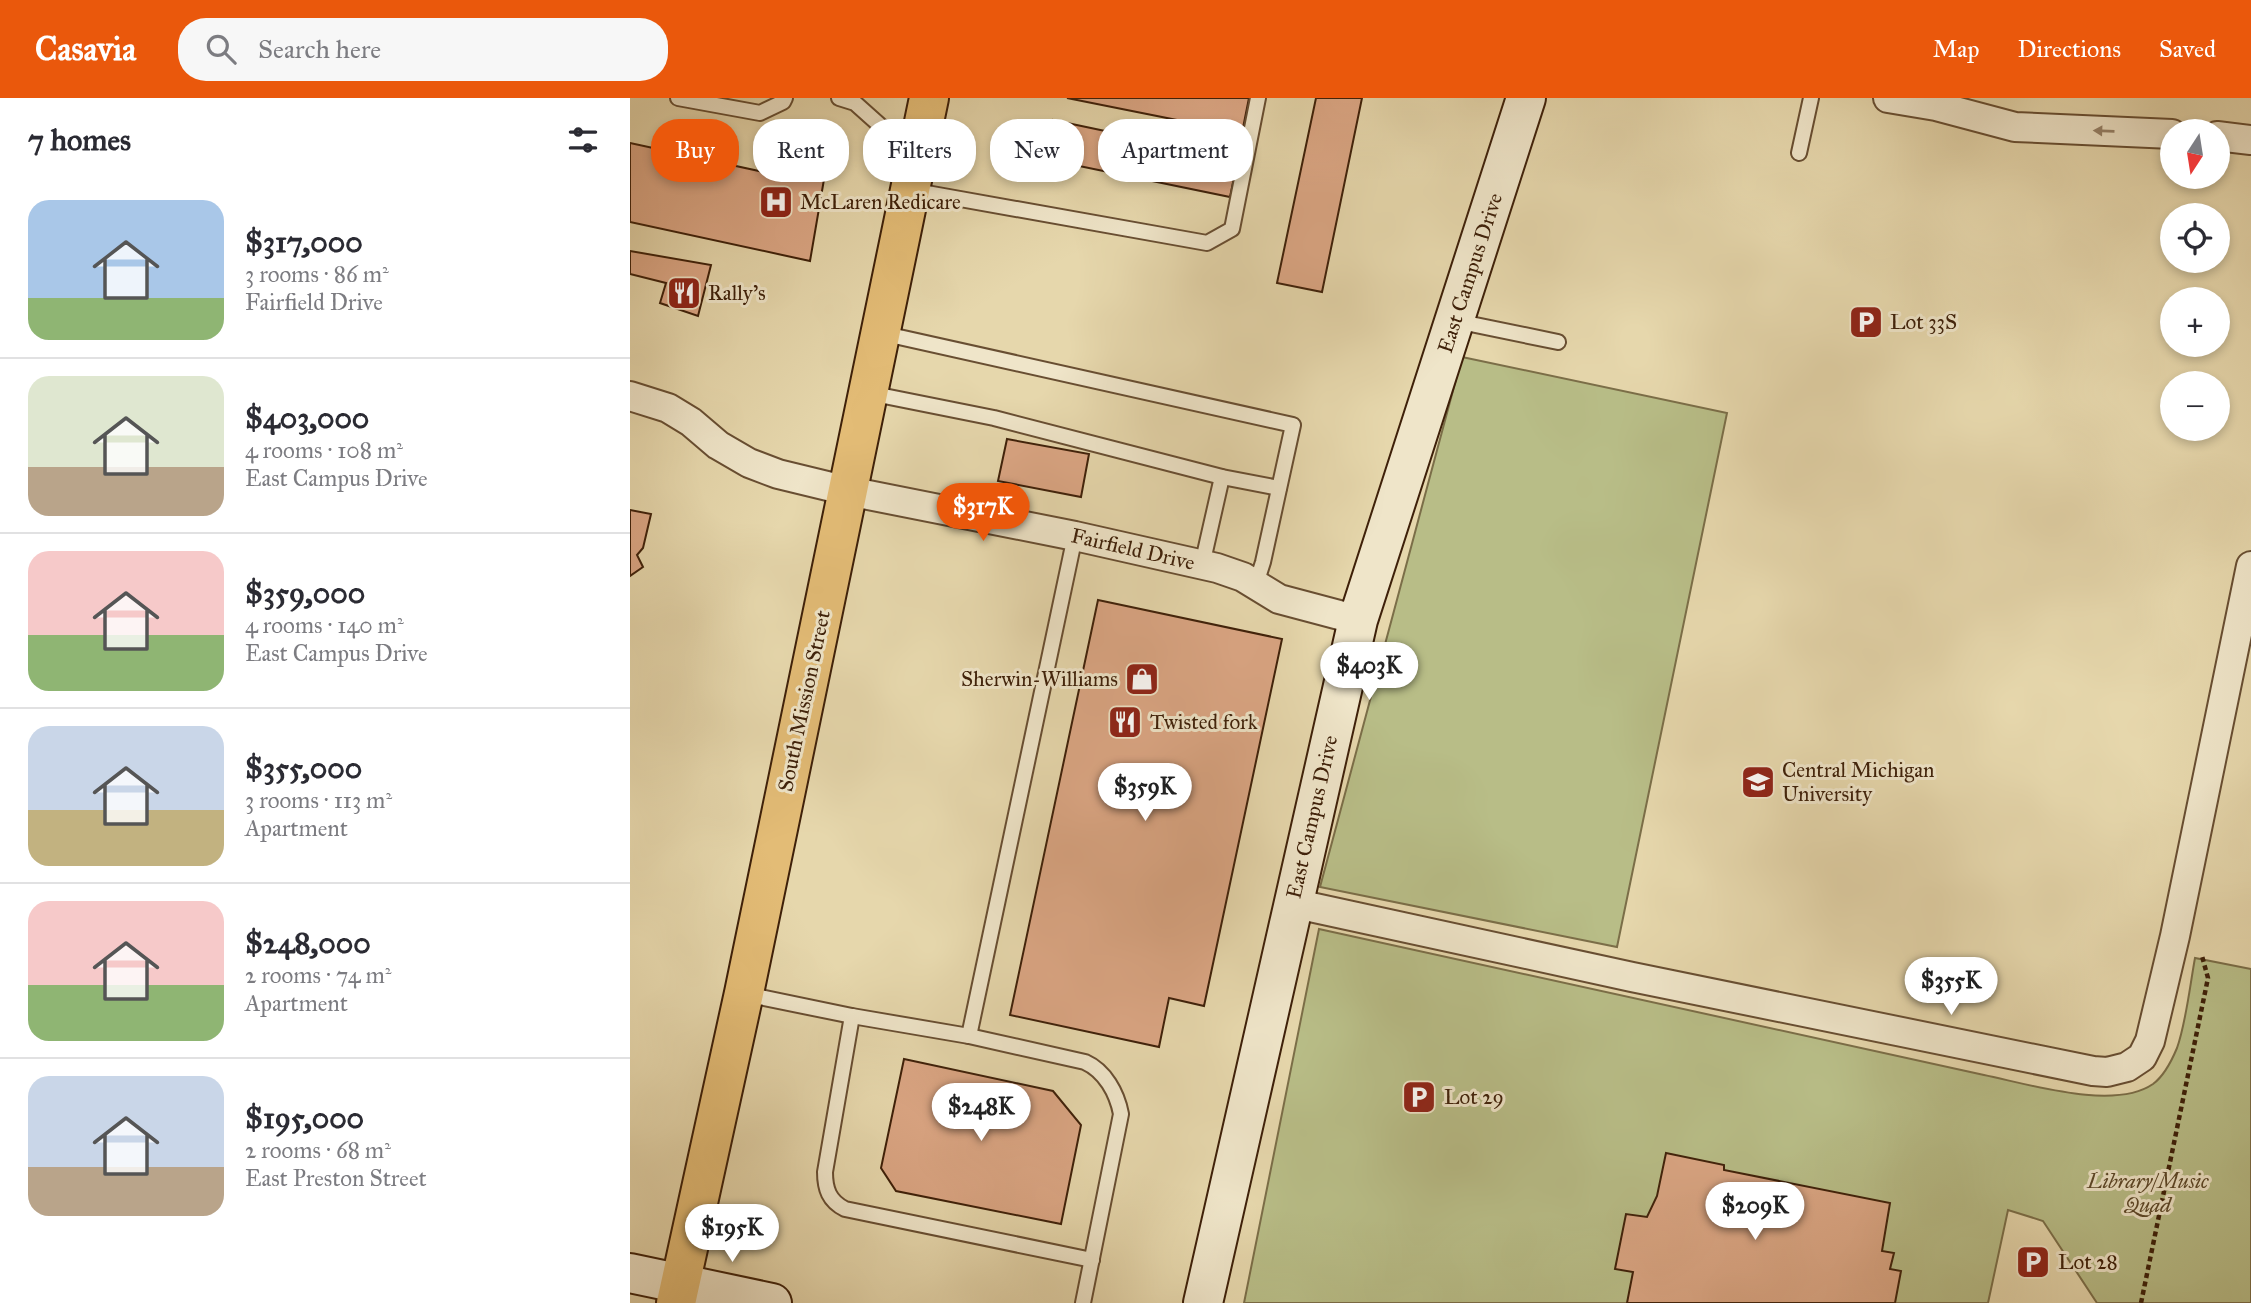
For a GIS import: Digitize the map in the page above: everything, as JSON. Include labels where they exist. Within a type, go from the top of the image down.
[{"type":"main road","name":"South Mission Street","points":[[924,119],[929,98]]},
{"type":"main road","name":"South Mission Street","points":[[678,1293],[744,993],[910,182]]},
{"type":"street","name":"East Campus Drive","points":[[1203,1303],[1358,620],[1526,98]]},
{"type":"street","points":[[1892,98],[1936,106],[2015,127],[2160,133]]},
{"type":"street","points":[[2230,138],[2251,141]]},
{"type":"street","name":"Fairfield Drive","points":[[630,396],[668,408],[691,422],[718,445],[750,463],[778,474],[848,491],[1075,536],[1231,572],[1279,599],[1358,620]]},
{"type":"street","points":[[1292,904],[1978,1048],[2093,1071],[2117,1071],[2142,1057],[2150,1041],[2175,936],[2251,566]]},
{"type":"street","points":[[630,1273],[678,1293],[772,1303]]},
{"type":"lane","points":[[678,98],[760,113],[783,102],[785,98]]},
{"type":"lane","points":[[839,98],[855,103],[868,119]]},
{"type":"lane","points":[[946,182],[1207,243],[1232,229],[1258,98]]},
{"type":"lane","points":[[1799,153],[1811,98]]},
{"type":"lane","points":[[1455,320],[1558,342]]},
{"type":"lane","points":[[880,333],[1293,425],[1256,584]]},
{"type":"lane","points":[[868,392],[994,418],[1222,477],[1279,488]]},
{"type":"lane","points":[[1202,565],[1222,477]]},
{"type":"lane","points":[[969,1036],[1075,536]]},
{"type":"lane","points":[[744,993],[852,1016],[969,1036],[1085,1062],[1096,1069],[1112,1088],[1119,1107],[1120,1124],[1083,1303]]},
{"type":"lane","points":[[852,1016],[825,1172],[825,1183],[832,1200],[845,1209],[1092,1260]]},
{"type":"path","points":[[2141,1303],[2208,978],[2202,956]]},
{"type":"green space","points":[[1462,357],[1727,413],[1617,947],[1320,887]]},
{"type":"green space","name":"Library/Music Quad","points":[[1319,929],[2023,1084],[2094,1095],[2136,1092],[2153,1084],[2164,1072],[2173,1058],[2180,1038],[2195,958],[2251,969],[2251,1303],[2097,1303],[2043,1221],[2008,1210],[1988,1303],[1244,1303]]},
{"type":"building","points":[[1067,98],[1249,98],[1245,119],[1172,119]]},
{"type":"building","points":[[1316,98],[1362,98],[1322,292],[1277,283]]},
{"type":"building","points":[[1084,127],[1098,129],[1098,170],[1084,167]]},
{"type":"building","points":[[630,143],[651,148],[651,182],[739,182],[739,167],[753,170],[753,182],[824,182],[810,261],[630,222]]},
{"type":"building","points":[[1157,182],[1233,182],[1230,197]]},
{"type":"building","name":"Rally's","points":[[630,251],[711,265],[698,316],[660,303],[666,283],[630,274]]},
{"type":"building","points":[[1007,439],[1089,454],[1081,497],[998,481]]},
{"type":"building","points":[[630,510],[651,514],[643,548],[637,555],[643,567],[630,576]]},
{"type":"building","points":[[1098,600],[1282,639],[1204,1006],[1169,998],[1159,1047],[1010,1015]]},
{"type":"building","points":[[904,1059],[1053,1091],[1081,1125],[1061,1224],[896,1191],[881,1168]]},
{"type":"building","points":[[1666,1153],[1724,1165],[1724,1170],[1890,1203],[1882,1251],[1894,1253],[1890,1269],[1901,1271],[1895,1303],[1627,1303],[1633,1272],[1615,1269],[1626,1214],[1647,1217],[1657,1196]]},
{"type":"place","name":"McLaren Redicare","points":[[776,202]]},
{"type":"place","name":"Rally's","points":[[684,293]]},
{"type":"place","name":"Lot 33S","points":[[1866,322]]},
{"type":"place","name":"Sherwin-Williams","points":[[1142,679]]},
{"type":"place","name":"Twisted fork","points":[[1125,722]]},
{"type":"place","name":"Central Michigan University","points":[[1758,782]]},
{"type":"place","name":"Lot 29","points":[[1419,1097]]},
{"type":"place","name":"Lot 28","points":[[2033,1262]]}]
